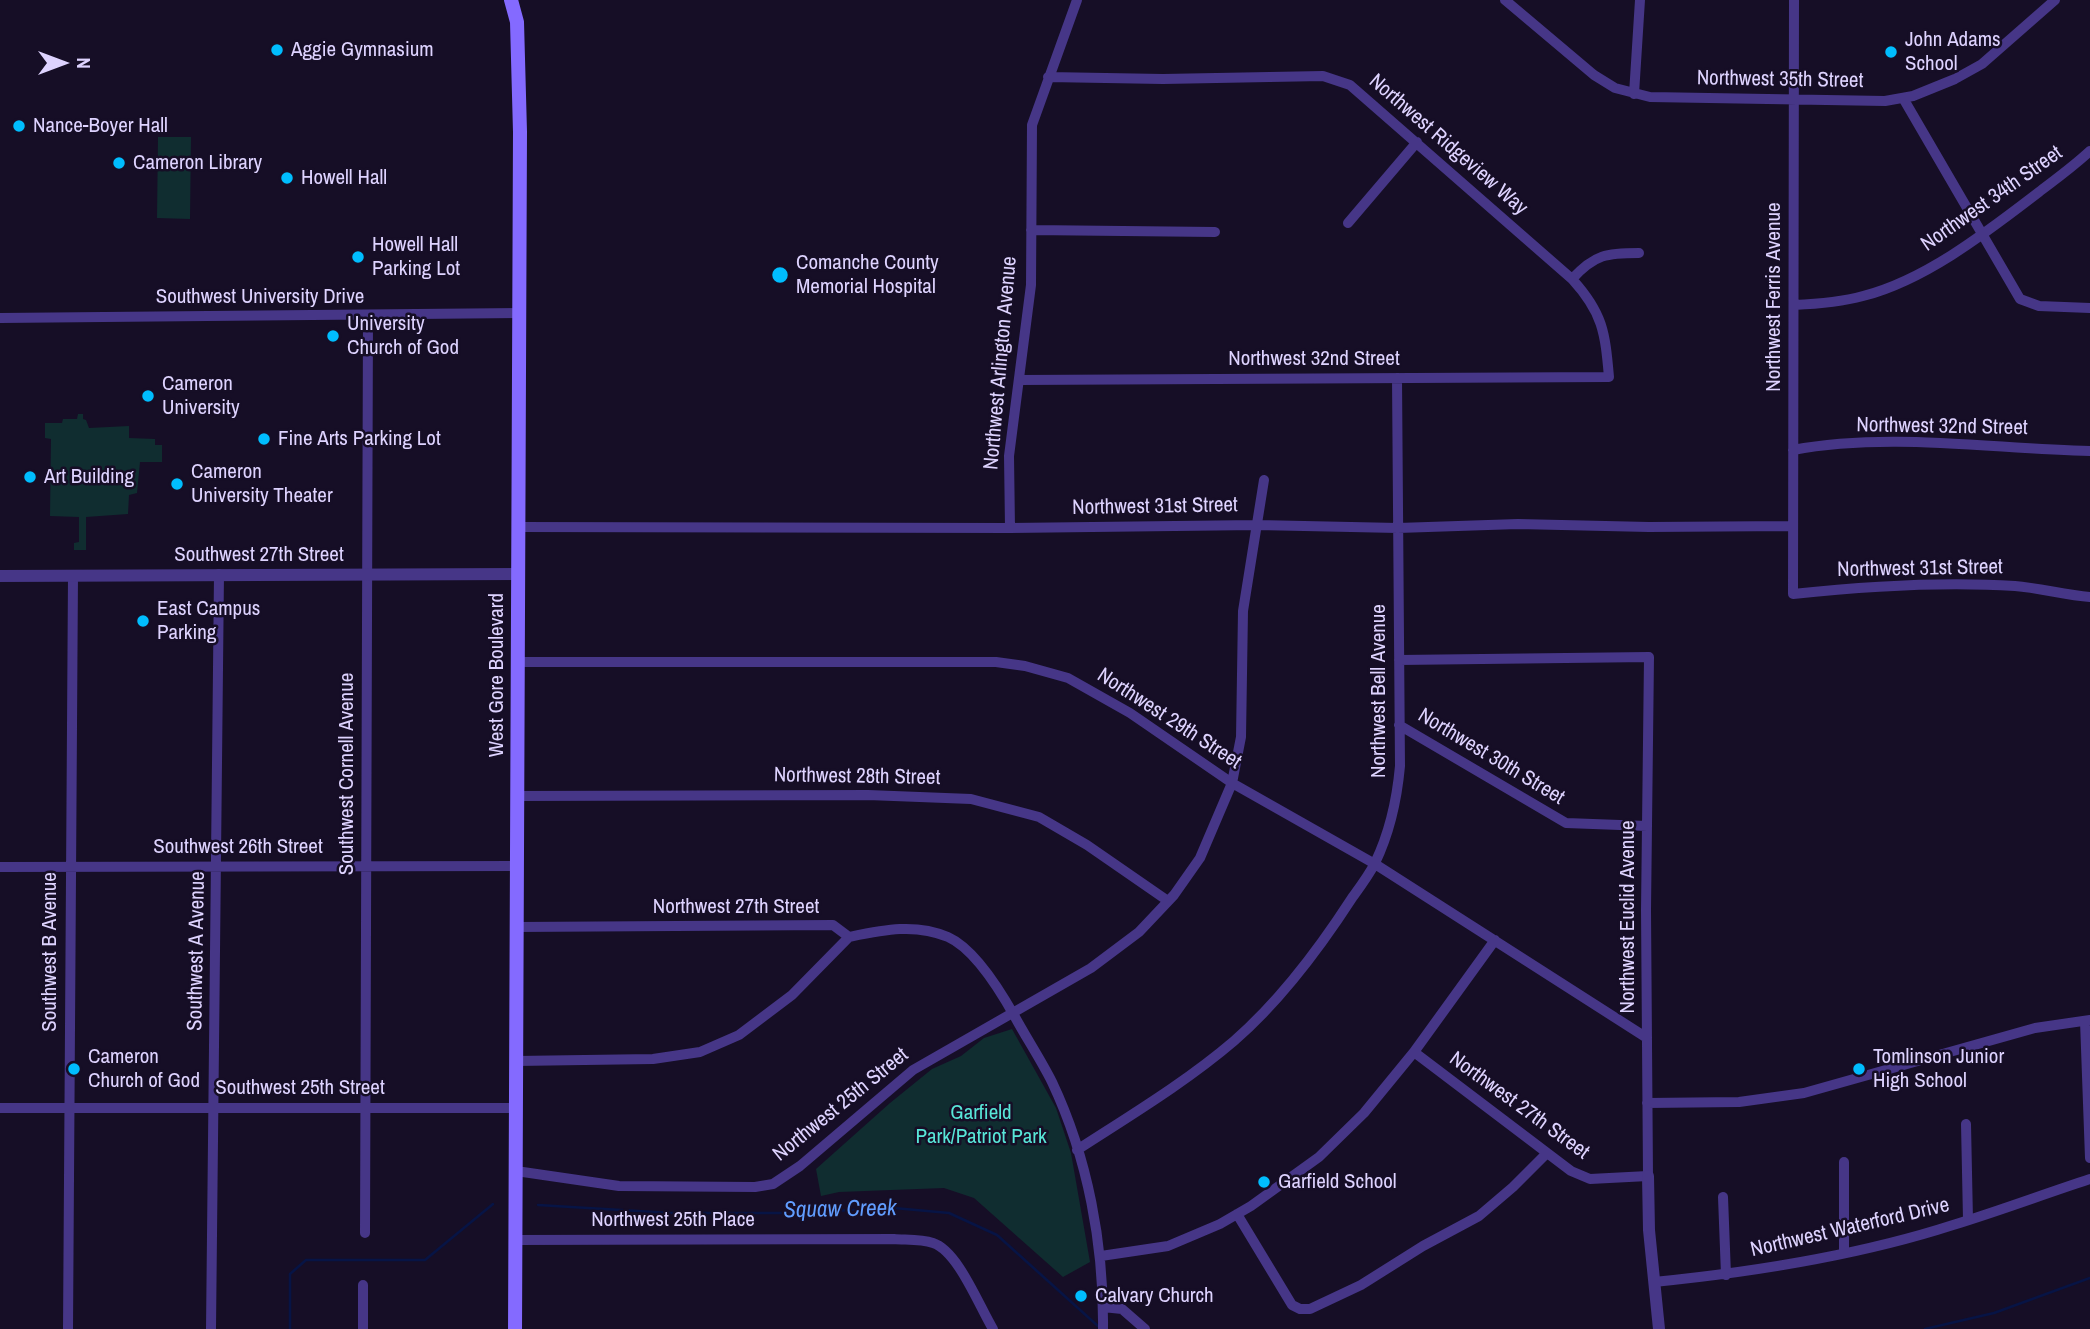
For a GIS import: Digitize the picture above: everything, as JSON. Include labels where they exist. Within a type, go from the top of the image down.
[{"type":"main road","name":"West Gore Boulevard","points":[[511,0],[517,22],[520,313],[515,1329]]},
{"type":"main road","name":"West Gore Boulevard","points":[[517,22],[523,0]]},
{"type":"street","name":"Northwest Arlington Avenue","points":[[1010,528],[1009,456],[1031,285],[1032,125],[1077,0]]},
{"type":"street","name":"Northwest 35th Street","points":[[1505,0],[1594,75],[1615,88],[1634,94],[1650,97],[1885,101],[1931,90],[1983,64],[2055,0]]},
{"type":"street","points":[[1634,94],[1640,0]]},
{"type":"street","name":"Northwest Ferris Avenue","points":[[1793,594],[1794,0]]},
{"type":"street","name":"Northwest Ridgeview Way","points":[[1048,77],[1323,76],[1350,85],[1572,279],[1590,299],[1600,317],[1609,377]]},
{"type":"street","points":[[1903,98],[2020,299],[2039,306],[2090,308]]},
{"type":"street","points":[[1349,223],[1417,142]]},
{"type":"street","name":"Northwest 34th Street","points":[[1794,305],[1822,304],[1865,296],[1943,261],[2090,152]]},
{"type":"street","points":[[1031,230],[1215,232]]},
{"type":"street","points":[[1572,279],[1599,256],[1639,253]]},
{"type":"street","name":"Southwest University Drive","points":[[0,318],[520,313]]},
{"type":"street","name":"Southwest Cornell Avenue","points":[[365,1233],[368,316]]},
{"type":"street","name":"Northwest 32nd Street","points":[[1019,380],[1609,377]]},
{"type":"street","name":"Northwest Bell Avenue","points":[[1077,1150],[1166,1093],[1234,1040],[1283,991],[1338,919],[1374,864],[1383,844],[1397,796],[1400,766],[1397,378]]},
{"type":"street","name":"Northwest 32nd Street","points":[[1793,450],[1824,444],[1959,442],[2090,451]]},
{"type":"street","points":[[1012,1011],[1091,968],[1139,932],[1168,901],[1200,858],[1222,812],[1232,783],[1241,737],[1243,611],[1264,481]]},
{"type":"street","name":"Northwest 31st Street","points":[[519,527],[1010,528],[1257,525],[1398,528],[1518,524],[1792,526]]},
{"type":"street","name":"Southwest A Avenue","points":[[211,1329],[219,574]]},
{"type":"street","name":"Southwest 27th Street","points":[[0,576],[519,574]]},
{"type":"street","name":"Southwest B Avenue","points":[[68,1329],[73,575]]},
{"type":"street","name":"Northwest 31st Street","points":[[1793,594],[1868,586],[1946,583],[2018,586],[2090,597]]},
{"type":"street","name":"Northwest Euclid Avenue","points":[[1399,660],[1649,657],[1648,1176]]},
{"type":"street","name":"Northwest 29th Street","points":[[518,662],[996,662],[1068,678],[1130,713],[1232,783],[1374,864],[1647,1038]]},
{"type":"street","name":"Northwest 30th Street","points":[[1399,725],[1566,823],[1647,826]]},
{"type":"street","name":"Northwest 28th Street","points":[[518,796],[868,794],[971,799],[1039,817],[1087,845],[1168,901]]},
{"type":"street","name":"Southwest 26th Street","points":[[0,867],[517,866]]},
{"type":"street","name":"Northwest 27th Street","points":[[517,927],[833,925],[849,937]]},
{"type":"street","points":[[516,1061],[653,1059],[700,1052],[739,1035],[792,995],[849,937],[890,929],[924,929],[951,938],[984,968],[1052,1082],[1077,1150],[1092,1204],[1101,1256],[1103,1329]]},
{"type":"street","points":[[1101,1256],[1168,1247],[1220,1224],[1319,1157],[1364,1113],[1414,1052],[1495,940]]},
{"type":"street","name":"Northwest 25th Street","points":[[516,1171],[619,1186],[755,1187],[773,1184],[800,1166],[913,1070],[1012,1011]]},
{"type":"street","points":[[1647,1103],[1739,1101],[1804,1093],[2035,1028],[2087,1020],[2090,1158]]},
{"type":"street","name":"Northwest 27th Street","points":[[1414,1052],[1571,1171],[1590,1179],[1648,1176]]},
{"type":"street","name":"Southwest 25th Street","points":[[0,1108],[516,1108]]},
{"type":"street","points":[[1966,1124],[1968,1220]]},
{"type":"street","points":[[1237,1214],[1292,1305],[1300,1309],[1310,1309],[1360,1284],[1479,1216],[1513,1188],[1546,1154]]},
{"type":"street","points":[[1844,1162],[1844,1252]]},
{"type":"street","points":[[1648,1176],[1659,1329]]},
{"type":"street","name":"Northwest Waterford Drive","points":[[1654,1282],[1726,1275],[1844,1252],[1968,1220],[2090,1179]]},
{"type":"street","points":[[1723,1197],[1726,1275]]},
{"type":"street","name":"Northwest 25th Place","points":[[515,1240],[894,1239],[932,1242],[946,1249],[993,1329]]},
{"type":"street","points":[[363,1284],[363,1329]]},
{"type":"street","points":[[1103,1312],[1122,1309],[1145,1329]]},
{"type":"green space","points":[[158,137],[191,137],[190,219],[157,218]]},
{"type":"green space","points":[[78,414],[83,414],[89,428],[129,426],[129,438],[155,439],[155,445],[162,445],[162,462],[140,462],[137,493],[129,495],[128,514],[86,517],[86,550],[74,550],[74,543],[79,542],[79,517],[50,516],[51,439],[45,438],[45,423],[62,423],[63,419],[77,419]]},
{"type":"green space","name":"Garfield Park/Patriot Park","points":[[1012,1029],[1056,1108],[1071,1153],[1090,1262],[1063,1277],[974,1198],[944,1188],[839,1192],[821,1196],[816,1169],[890,1103],[932,1069],[961,1056],[984,1038]]},
{"type":"waterway","name":"Squaw Creek","points":[[290,1329],[290,1274],[306,1260],[425,1260],[493,1204]]},
{"type":"waterway","name":"Squaw Creek","points":[[538,1205],[671,1213],[789,1213],[894,1208],[949,1213],[997,1235],[1099,1327]]},
{"type":"waterway","name":"Squaw Creek","points":[[1925,1329],[1994,1313],[2090,1278]]},
{"type":"place","name":"Aggie Gymnasium","points":[[277,50]]},
{"type":"place","name":"John Adams School","points":[[1891,52]]},
{"type":"place","name":"Nance-Boyer Hall","points":[[19,126]]},
{"type":"place","name":"Cameron Library","points":[[119,163]]},
{"type":"place","name":"Howell Hall","points":[[287,178]]},
{"type":"place","name":"Howell Hall Parking Lot","points":[[358,257]]},
{"type":"place","name":"Comanche County Memorial Hospital","points":[[780,275]]},
{"type":"place","name":"University Church of God","points":[[333,336]]},
{"type":"place","name":"Cameron University","points":[[148,396]]},
{"type":"place","name":"Fine Arts Parking Lot","points":[[264,439]]},
{"type":"place","name":"Art Building","points":[[30,477]]},
{"type":"place","name":"Cameron University Theater","points":[[177,484]]},
{"type":"place","name":"East Campus Parking","points":[[143,621]]},
{"type":"place","name":"Cameron Church of God","points":[[74,1069]]},
{"type":"place","name":"Tomlinson Junior High School","points":[[1859,1069]]},
{"type":"place","name":"Garfield School","points":[[1264,1182]]},
{"type":"place","name":"Calvary Church","points":[[1081,1296]]}]
